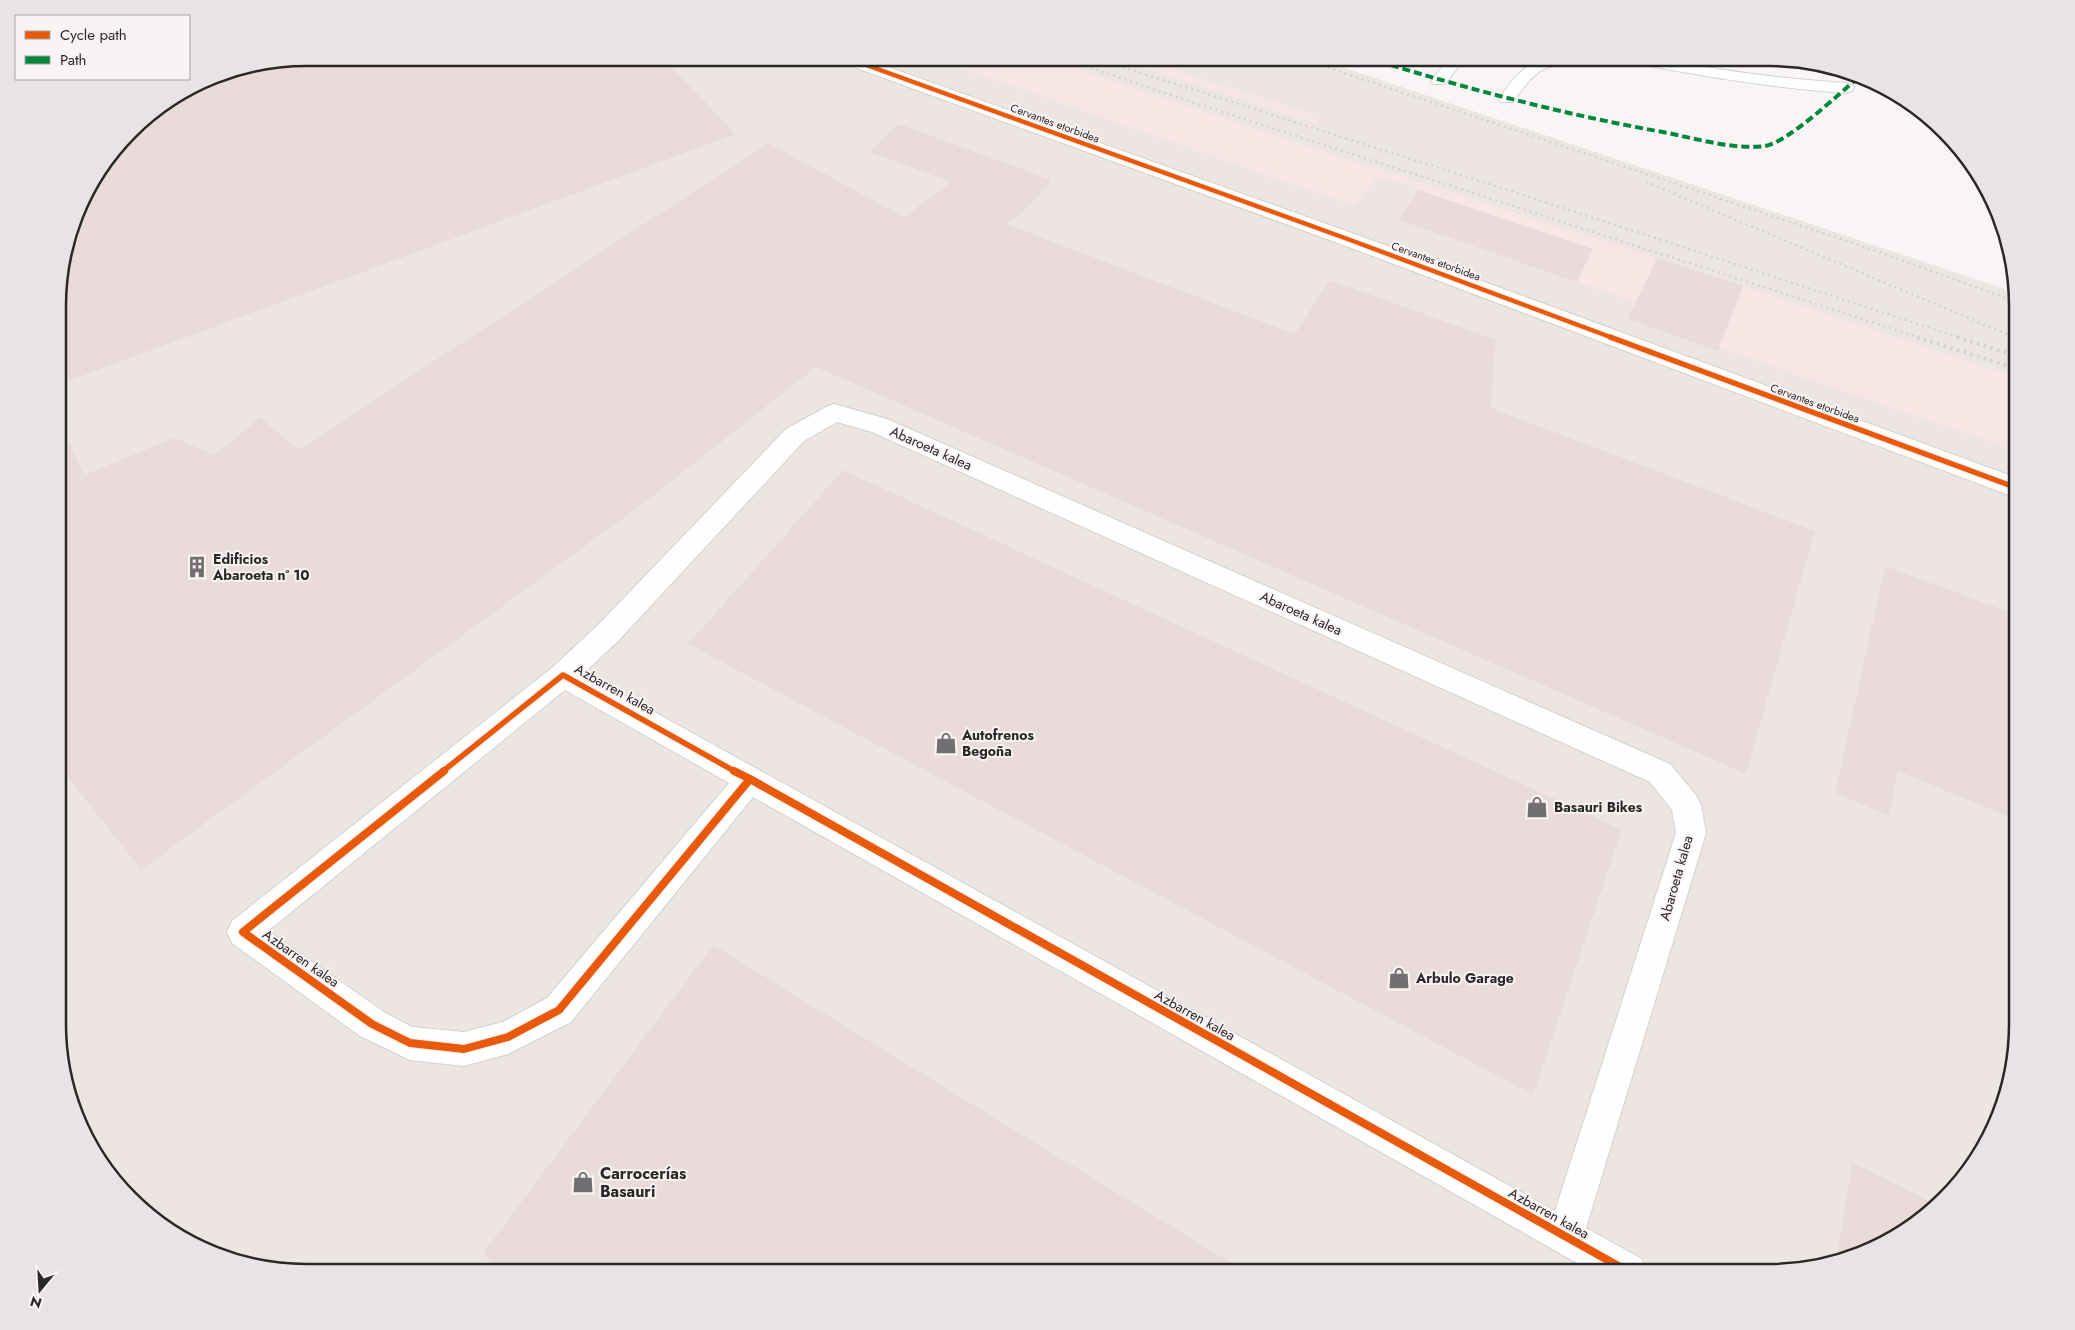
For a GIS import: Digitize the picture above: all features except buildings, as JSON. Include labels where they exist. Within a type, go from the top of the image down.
[{"type":"street","name":"Cervantes etorbidea","points":[[869,66],[1353,241],[2009,485]]},
{"type":"street","name":"Abaroeta kalea","points":[[564,674],[609,632],[795,435],[834,414],[880,425],[1660,773],[1686,805],[1691,834],[1565,1237]]},
{"type":"street","name":"Azbarren kalea","points":[[750,779],[559,1010],[508,1037],[464,1049],[410,1043],[372,1024],[243,932],[564,674],[1614,1264]]},
{"type":"lane","points":[[1439,81],[1451,66]]},
{"type":"lane","points":[[1507,99],[1525,74],[1538,66]]},
{"type":"lane","points":[[1678,66],[1726,75],[1801,85],[1846,88]]},
{"type":"shaded area","points":[[306,66],[957,66],[1355,206],[1375,177],[1416,185],[1418,190],[1593,249],[1577,282],[1636,302],[1656,258],[1312,148],[1068,66],[1140,66],[1312,122],[1319,122],[1308,113],[1162,66],[1339,66],[2008,290],[2009,375],[1743,286],[1719,347],[2009,448],[2009,1024],[2007,1056],[2001,1086],[1991,1116],[1977,1144],[1939,1194],[1889,1232],[1861,1246],[1831,1256],[1801,1262],[1769,1264],[306,1264],[274,1262],[244,1256],[214,1246],[186,1232],[136,1194],[98,1144],[84,1116],[74,1086],[68,1056],[66,1024],[66,306],[68,274],[74,244],[84,214],[106,174],[189,96],[214,84],[244,74],[274,68]]},
{"type":"shaded area","points":[[957,66],[1068,66],[1312,148],[1657,258],[1636,303],[1577,282],[1593,249],[1418,190],[1416,185],[1375,177],[1355,206]]},
{"type":"shaded area","points":[[1140,66],[1162,66],[1308,113],[1320,122],[1312,122]]},
{"type":"shaded area","points":[[1743,286],[2009,375],[2009,448],[1719,348]]},
{"type":"railway","points":[[1085,66],[1921,338]]},
{"type":"railway","points":[[1119,66],[1502,188],[1961,338]]},
{"type":"railway","points":[[1323,66],[1871,249],[2009,299]]},
{"type":"railway","points":[[1646,182],[2009,335]]},
{"type":"railway","points":[[1917,337],[2009,366]]},
{"type":"railway","points":[[1957,337],[2009,353]]},
{"type":"marked path","points":[[1394,66],[1460,86],[1553,110],[1741,146],[1767,146],[1792,133],[1854,82]]},
{"type":"cycle path","points":[[869,66],[1353,241],[2009,485]]},
{"type":"cycle path","points":[[563,675],[750,779],[559,1010],[508,1037],[464,1049],[410,1043],[372,1024],[243,932],[563,675]]},
{"type":"cycle path","points":[[750,779],[1615,1264]]},
{"type":"place","name":"Edificios Abaroeta nº 10","points":[[197,567]]},
{"type":"place","name":"Autofrenos Begoña","points":[[946,743]]},
{"type":"place","name":"Basauri Bikes","points":[[1537,807]]},
{"type":"place","name":"Arbulo Garage","points":[[1399,978]]},
{"type":"place","name":"Carrocerías Basauri","points":[[583,1182]]}]
